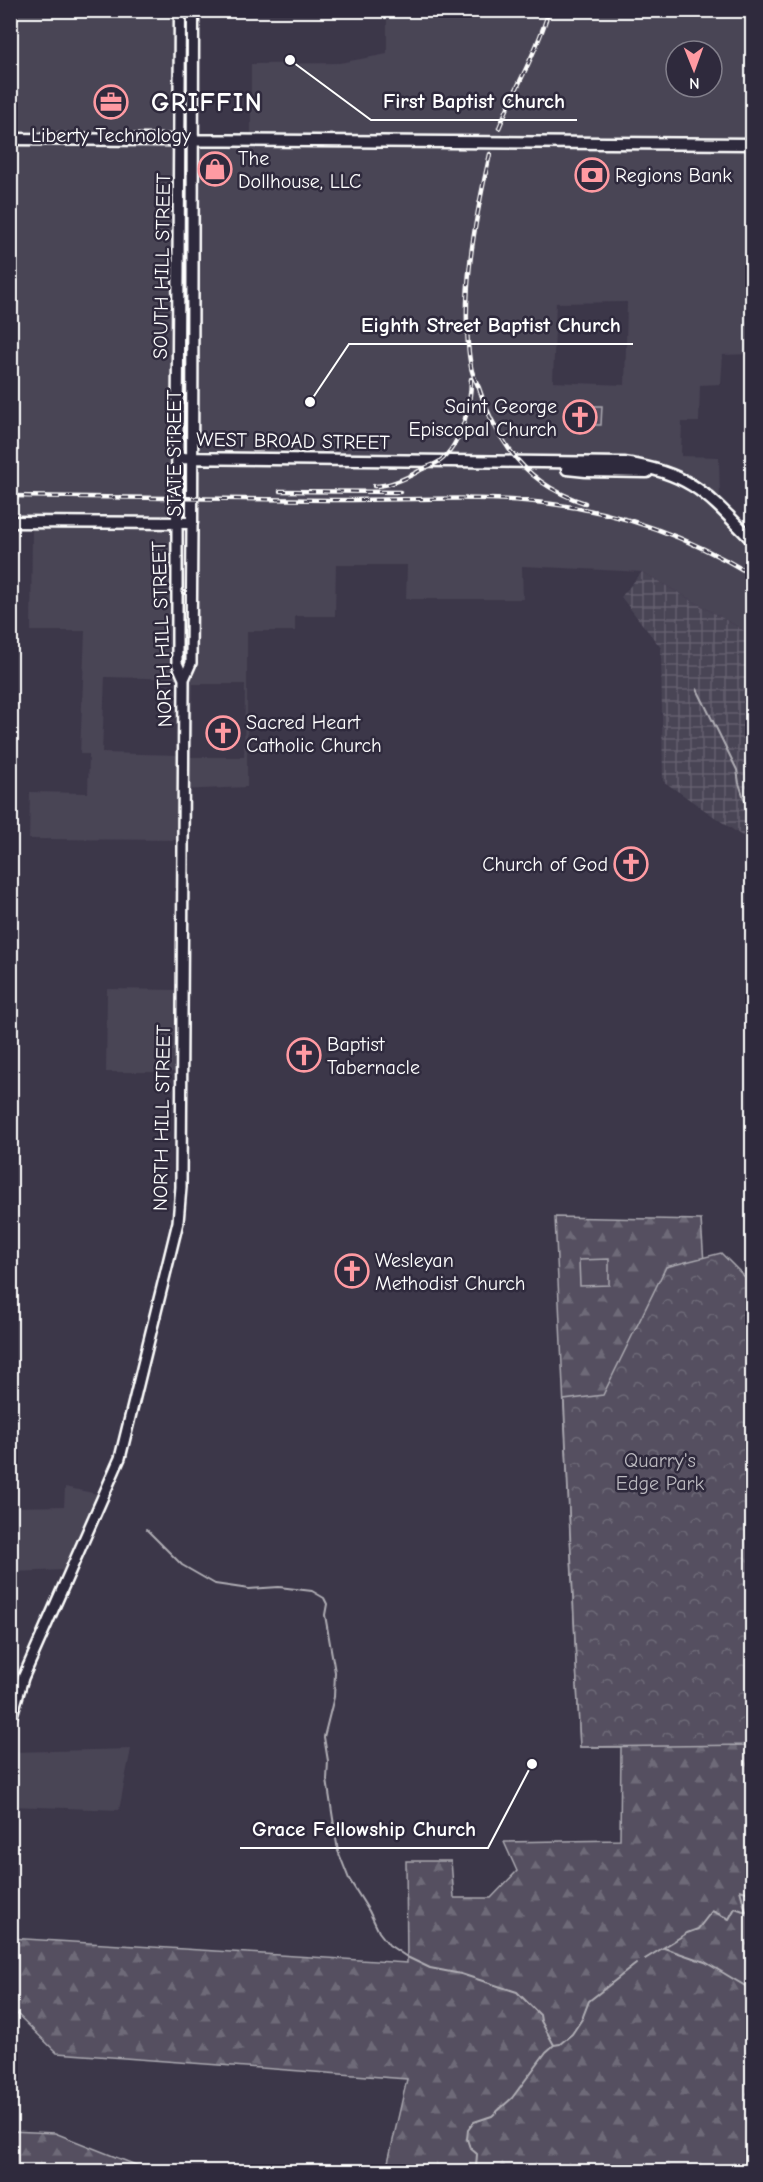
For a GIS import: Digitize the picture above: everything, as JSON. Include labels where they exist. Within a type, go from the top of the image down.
[{"type":"main road","name":"SOUTH HILL STREET","points":[[177,523],[180,10]]},
{"type":"main road","name":"STATE STREET","points":[[192,523],[194,10]]},
{"type":"main road","points":[[10,139],[753,144]]},
{"type":"main road","name":"WEST BROAD STREET","points":[[178,458],[624,463],[668,472]]},
{"type":"main road","points":[[525,462],[586,471],[668,472],[687,480],[703,492],[753,540]]},
{"type":"main road","points":[[10,522],[192,523]]},
{"type":"street","name":"NORTH HILL STREET","points":[[10,1722],[23,1678],[120,1458],[178,1222],[181,1166],[184,679],[177,663],[177,523]]},
{"type":"street","name":"STATE STREET","points":[[184,679],[191,663],[192,523]]},
{"type":"shaded area","points":[[10,11],[190,11],[193,142],[251,142],[251,64],[339,63],[387,54],[387,11],[752,11],[752,354],[723,355],[721,384],[700,385],[699,422],[682,422],[681,456],[719,457],[720,501],[752,533],[752,635],[642,572],[522,566],[523,599],[406,599],[407,565],[336,565],[335,616],[295,616],[295,631],[247,631],[247,787],[181,790],[181,840],[29,839],[30,792],[88,793],[89,754],[80,754],[85,631],[31,631],[32,523],[11,522]],"holes":[[[627,302],[625,385],[553,382],[556,303]],[[105,677],[186,679],[182,755],[102,753]],[[193,684],[245,684],[244,757],[191,757]]]},
{"type":"shaded area","points":[[642,572],[752,635],[752,843],[663,781],[661,648],[621,597]]},
{"type":"shaded area","points":[[107,989],[184,990],[185,1072],[106,1072]]},
{"type":"shaded area","points":[[65,1487],[102,1495],[67,1570],[11,1572],[10,1507],[64,1506]]},
{"type":"shaded area","points":[[131,1749],[119,1810],[11,1806],[11,1752]]},
{"type":"green space","points":[[594,406],[602,406],[601,425],[588,425],[588,410],[594,410]]},
{"type":"green space","points":[[555,1217],[701,1220],[704,1263],[752,1294],[752,2171],[386,2171],[407,2079],[57,2053],[11,2008],[10,1938],[407,1963],[406,1861],[451,1861],[454,1898],[491,1898],[517,1871],[504,1842],[620,1840],[621,1747],[580,1747]]},
{"type":"green space","name":"Quarry's Edge Park","points":[[721,1253],[752,1284],[752,1745],[580,1747],[564,1400],[603,1395],[666,1267]]},
{"type":"green space","points":[[609,1259],[609,1285],[580,1286],[579,1260]]},
{"type":"green space","points":[[10,2131],[55,2133],[151,2171],[11,2171]]},
{"type":"waterway","points":[[697,689],[737,770],[752,823]]},
{"type":"waterway","points":[[146,1529],[182,1565],[215,1584],[249,1589],[279,1587],[312,1591],[324,1598],[327,1604],[325,1615],[335,1672],[334,1697],[324,1737],[328,1761],[327,1780],[338,1851],[349,1879],[379,1932],[389,1945],[430,1968],[461,1974],[517,1992],[540,2015],[554,2045]]},
{"type":"waterway","points":[[645,1959],[687,1933],[698,1929],[712,1911],[729,1919],[735,1908],[746,1912],[740,1890],[752,1894]]},
{"type":"waterway","points":[[664,1948],[705,1962],[752,1990]]},
{"type":"waterway","points":[[471,2172],[476,2168],[477,2154],[470,2148],[467,2139],[468,2130],[474,2122],[492,2116],[512,2098],[546,2052],[572,2034],[582,2019],[589,2001],[636,1964]]},
{"type":"railway","points":[[499,128],[538,41],[549,10]]},
{"type":"railway","points":[[490,154],[470,260],[467,315],[472,370],[491,420],[516,459],[552,489],[585,503]]},
{"type":"railway","points":[[374,486],[386,485],[403,479],[440,461],[448,454],[464,423],[471,379]]},
{"type":"railway","points":[[280,491],[400,492]]},
{"type":"railway","points":[[10,496],[524,501],[578,508],[656,529],[705,550],[752,575]]},
{"type":"place","name":"First Baptist Church","points":[[290,60]]},
{"type":"place","name":"Liberty Technology","points":[[111,102]]},
{"type":"place","name":"The Dollhouse, LLC","points":[[215,169]]},
{"type":"place","name":"Regions Bank","points":[[592,175]]},
{"type":"place","name":"Eighth Street Baptist Church","points":[[310,402]]},
{"type":"place","name":"Saint George Episcopal Church","points":[[580,417]]},
{"type":"place","name":"Sacred Heart Catholic Church","points":[[223,733]]},
{"type":"place","name":"Church of God","points":[[631,864]]},
{"type":"place","name":"Baptist Tabernacle","points":[[304,1055]]},
{"type":"place","name":"Wesleyan Methodist Church","points":[[352,1271]]},
{"type":"place","name":"Grace Fellowship Church","points":[[532,1764]]},
{"type":"district","name":"GRIFFIN","points":[[207,103]]}]
